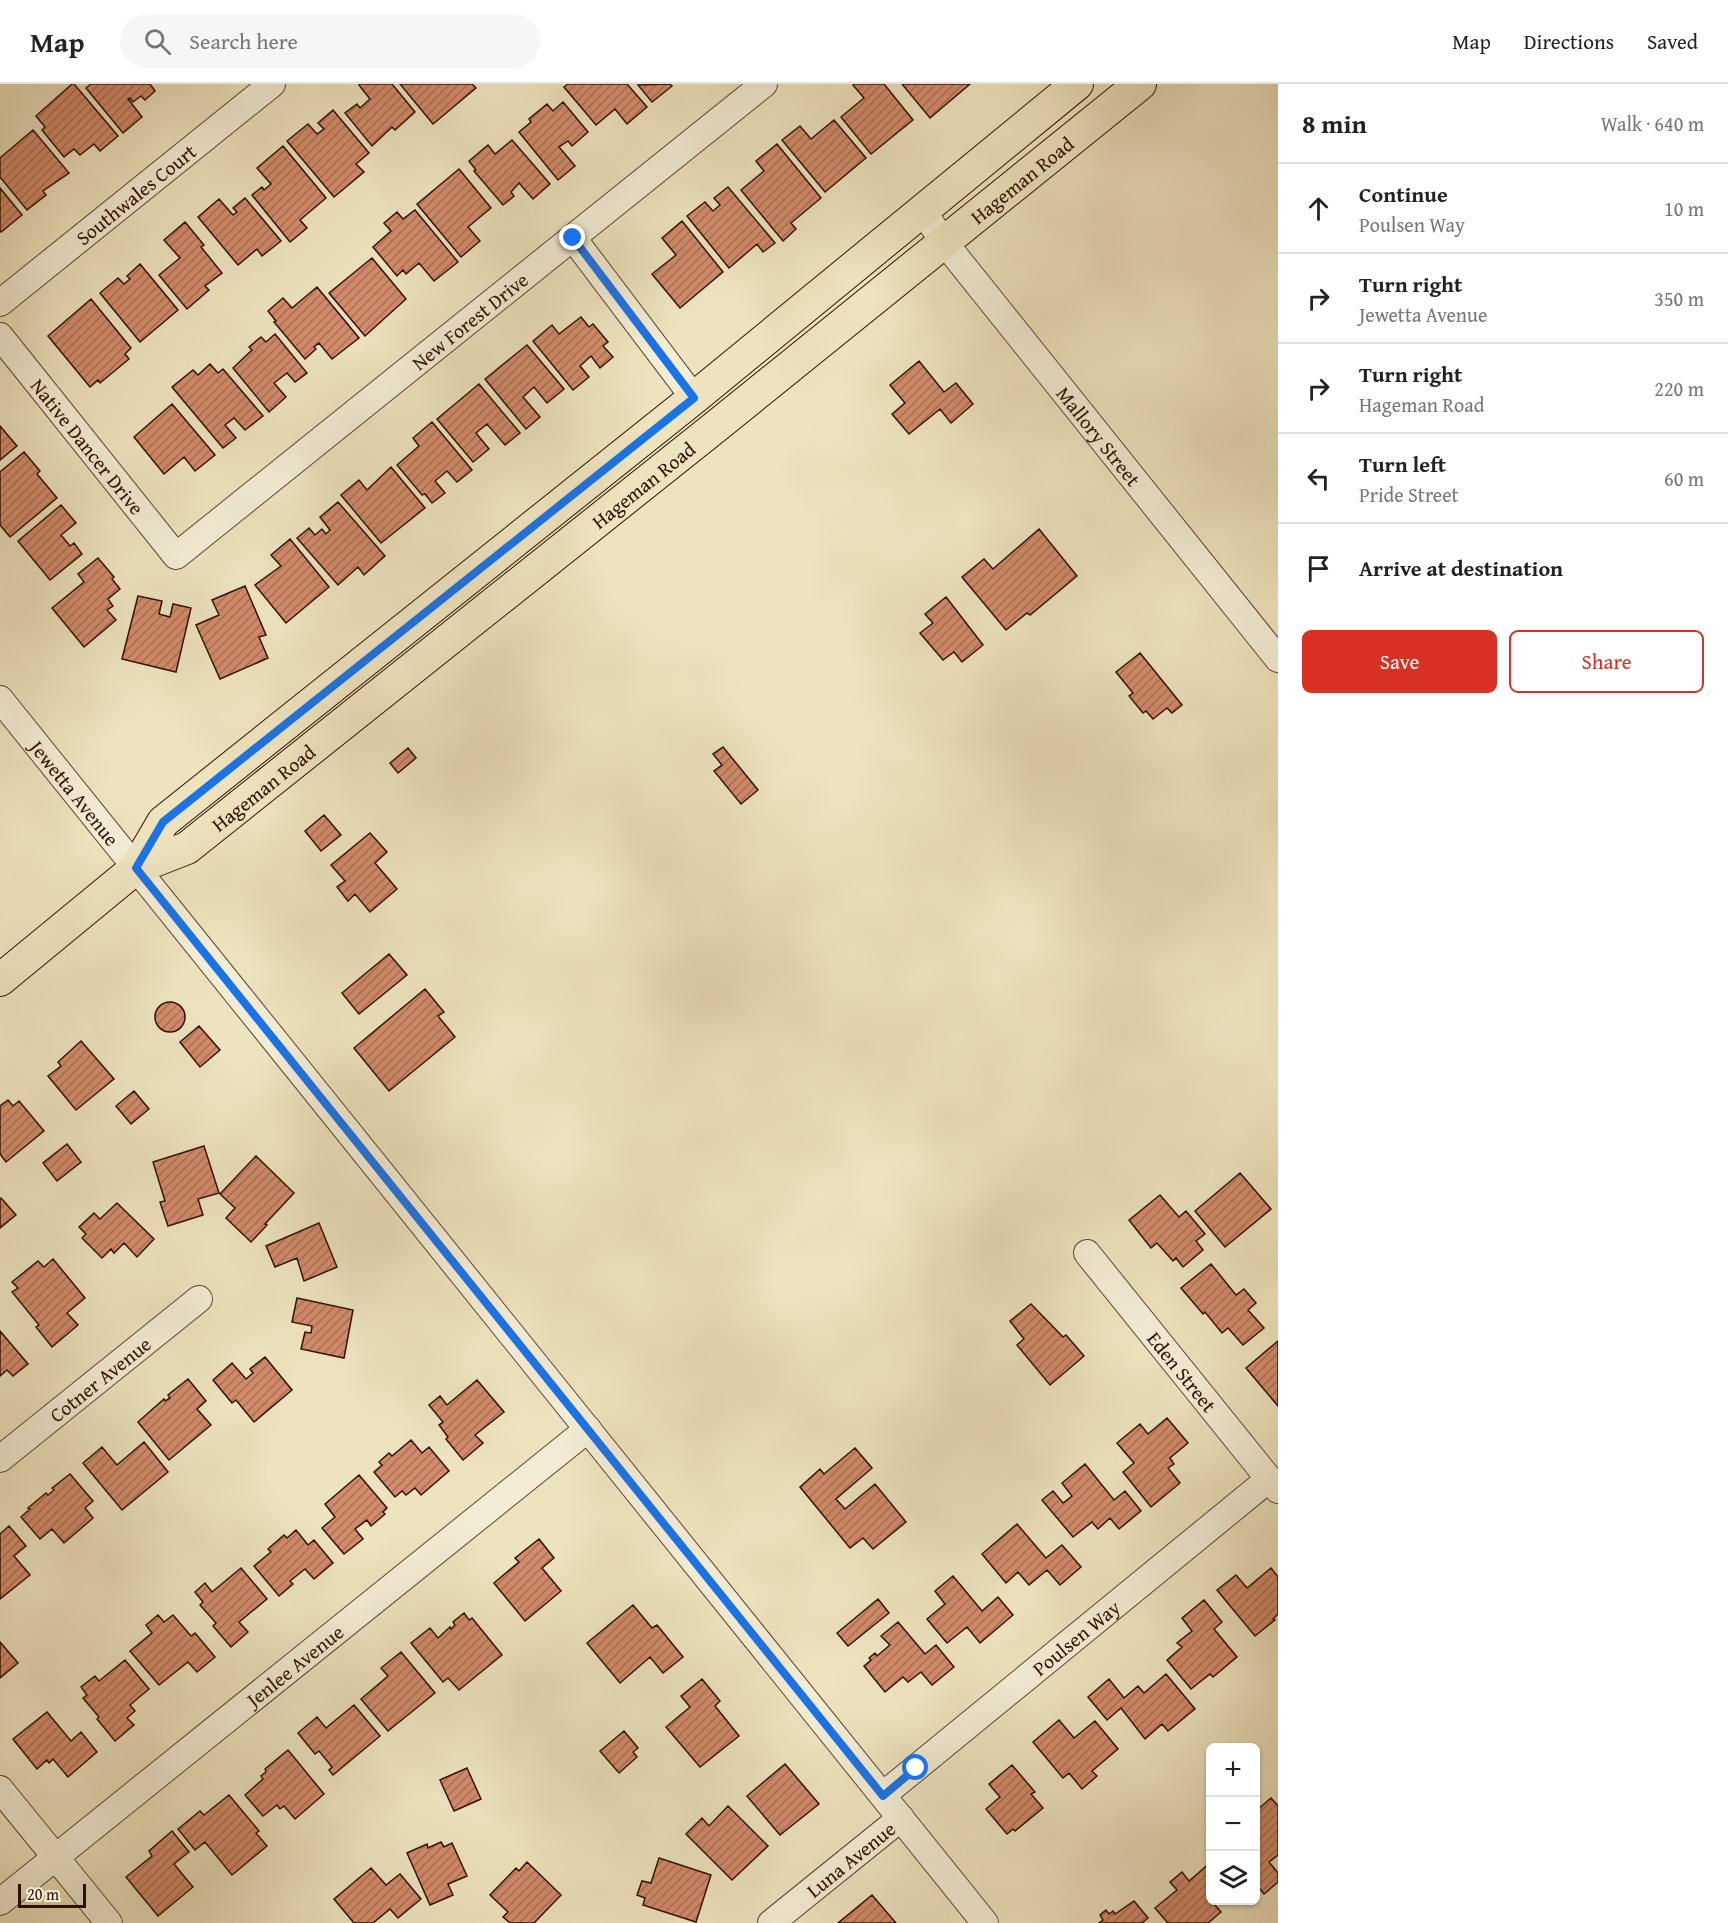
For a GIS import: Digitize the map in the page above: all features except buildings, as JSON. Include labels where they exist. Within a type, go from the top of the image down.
[{"type":"main road","name":"Hageman Road","points":[[136,868],[163,822],[694,398],[1077,84]]},
{"type":"main road","name":"Hageman Road","points":[[0,980],[136,868],[187,848],[714,428],[1132,88]]},
{"type":"street","name":"Southwales Court","points":[[0,303],[272,84]]},
{"type":"street","name":"New Forest Drive","points":[[177,556],[764,84]]},
{"type":"street","name":"Mallory Street","points":[[923,212],[944,242],[1278,659]]},
{"type":"street","points":[[573,238],[694,398]]},
{"type":"street","name":"Native Dancer Drive","points":[[0,336],[177,556]]},
{"type":"street","name":"Jewetta Avenue","points":[[0,699],[985,1923]]},
{"type":"street","name":"Eden Street","points":[[1087,1252],[1274,1484]]},
{"type":"street","name":"Cotner Avenue","points":[[0,1459],[199,1299]]},
{"type":"street","name":"Jenlee Avenue","points":[[0,1902],[588,1429]]},
{"type":"street","name":"Poulsen Way","points":[[883,1796],[1274,1484]]},
{"type":"street","points":[[0,1789],[108,1923]]},
{"type":"street","name":"Luna Avenue","points":[[771,1923],[901,1818]]},
{"type":"route","points":[[573,238],[694,398],[163,822],[136,868],[883,1796],[916,1768]]}]
